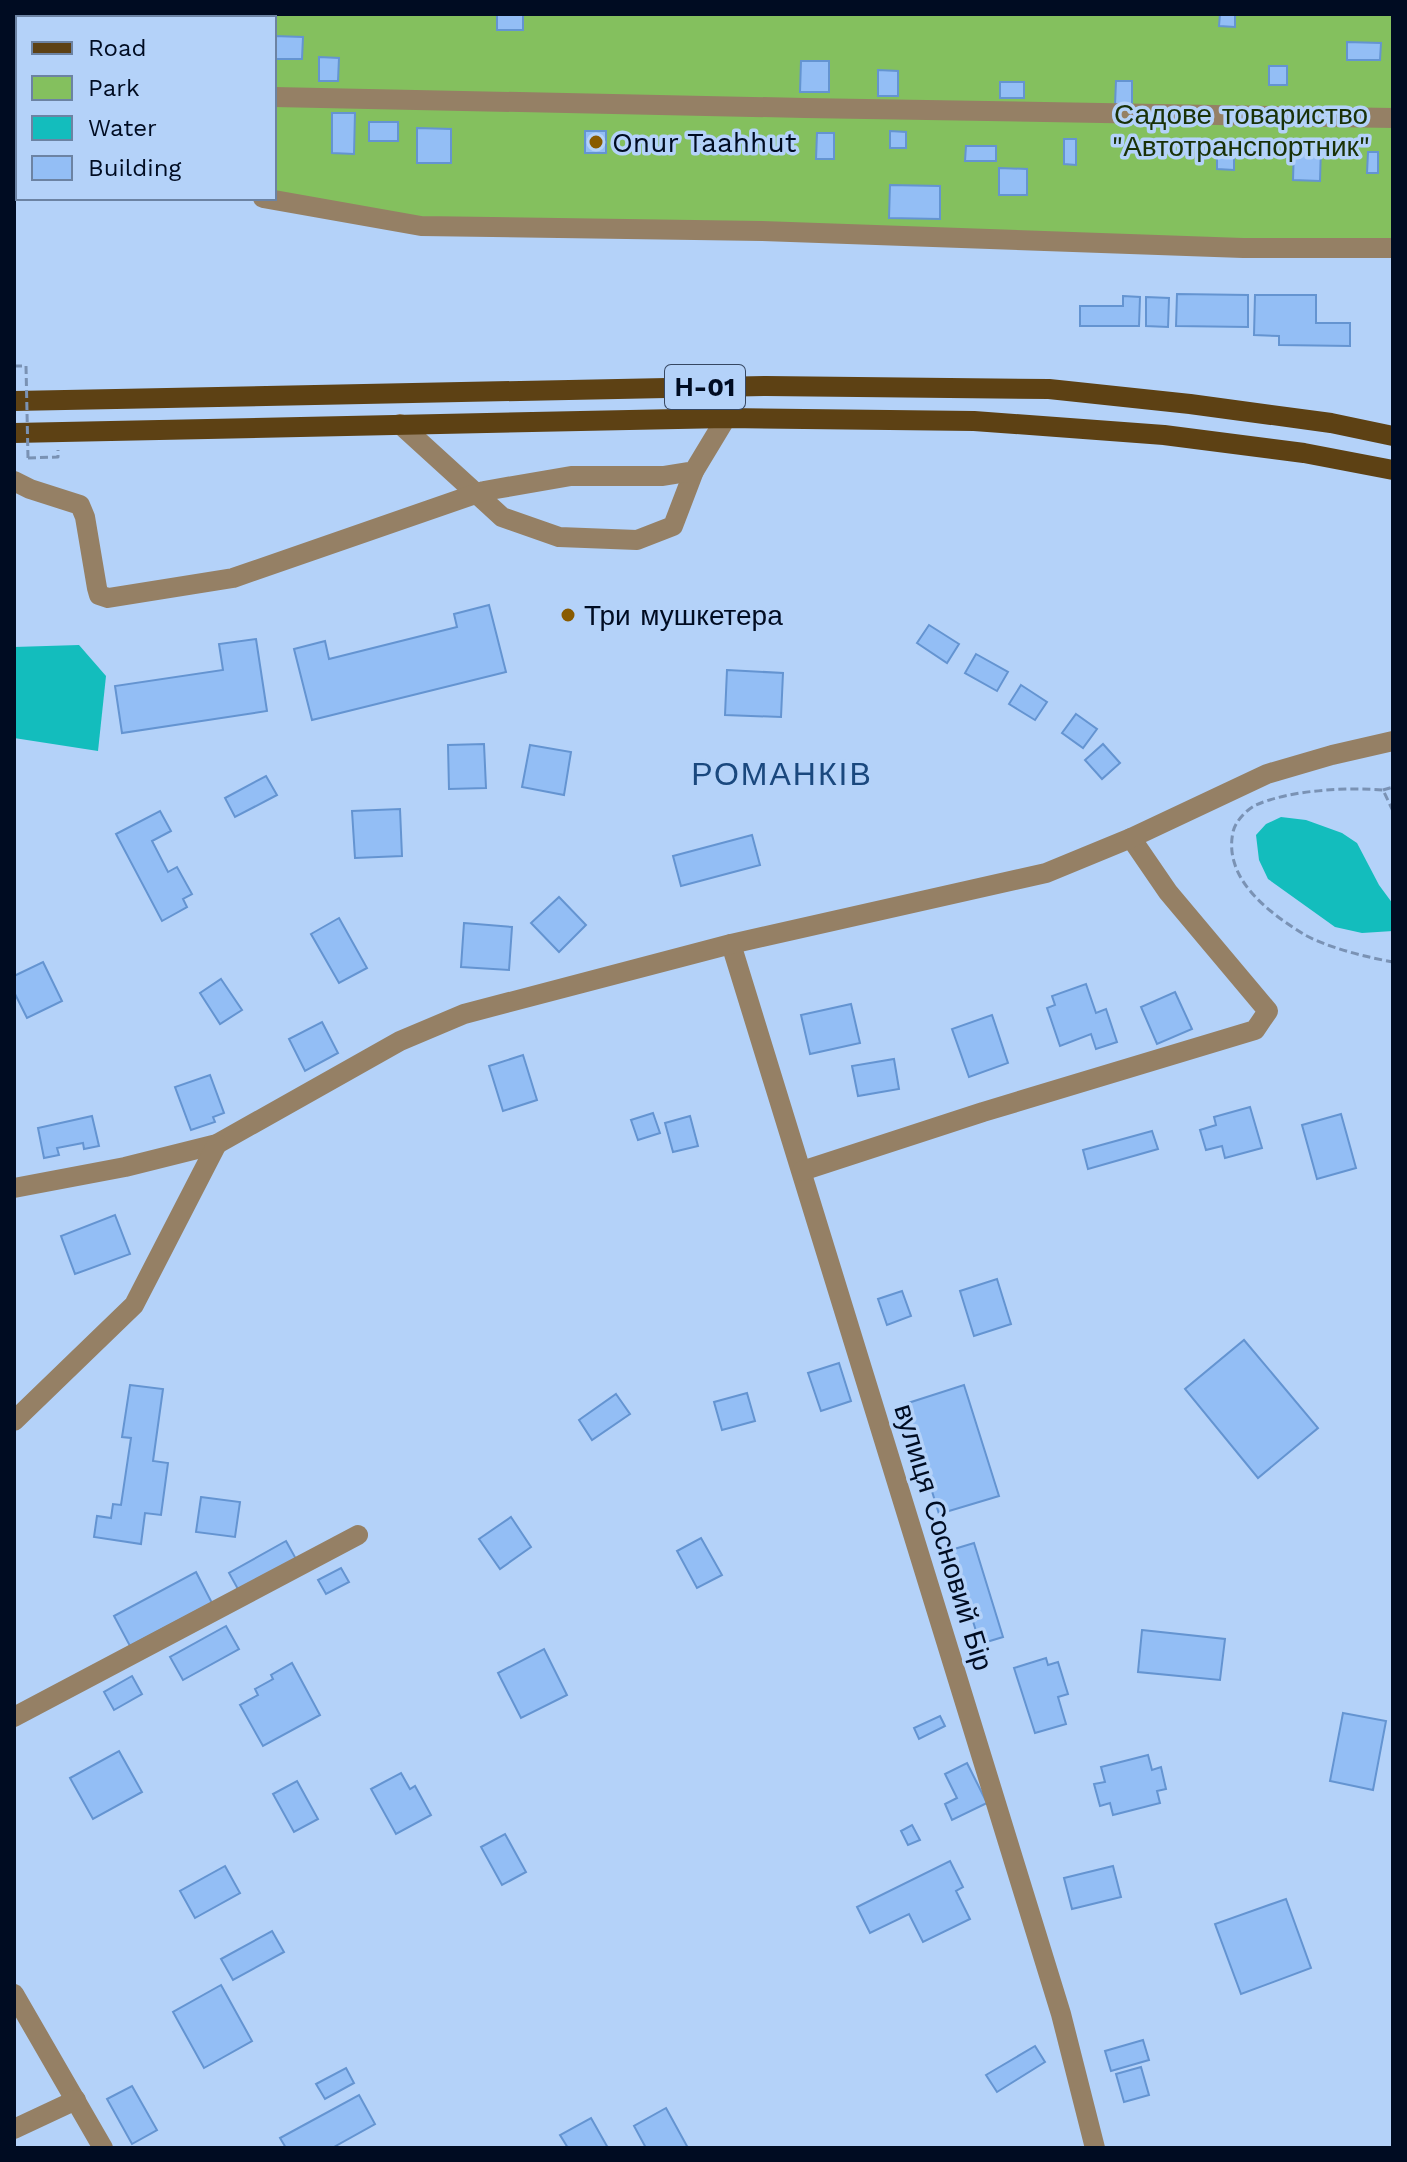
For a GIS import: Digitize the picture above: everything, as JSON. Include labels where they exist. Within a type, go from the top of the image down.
[{"type":"main road","name":"Н-01","points":[[14,401],[766,386],[1049,389],[1331,423],[1393,436]]},
{"type":"main road","name":"Н-01","points":[[14,433],[726,418],[974,421],[1164,435],[1304,453],[1393,470]]},
{"type":"street","points":[[276,97],[1393,118]]},
{"type":"street","points":[[274,200],[421,226],[778,232],[1243,248],[1393,248]]},
{"type":"street","points":[[400,424],[502,517],[559,537],[637,540],[673,526],[694,471],[726,418]]},
{"type":"street","points":[[14,481],[80,505],[85,517],[99,595],[108,598],[233,578],[477,494],[571,476],[663,476],[694,471]]},
{"type":"street","points":[[14,1188],[125,1167],[217,1144],[400,1041],[464,1014],[731,944],[1046,873],[1131,838],[1267,774],[1393,741]]},
{"type":"street","points":[[802,1171],[983,1112],[1255,1030],[1268,1011],[1168,892],[1131,838]]},
{"type":"street","name":"вулиця Сосновий Бір","points":[[731,944],[1061,2014],[1095,2148]]},
{"type":"street","points":[[14,1421],[134,1305],[217,1144]]},
{"type":"street","points":[[14,1717],[358,1535]]},
{"type":"street","points":[[14,1994],[103,2148]]},
{"type":"street","points":[[14,2129],[76,2100]]},
{"type":"path","points":[[14,366],[26,366],[28,458],[58,457]]},
{"type":"path","points":[[1393,787],[1383,790],[1350,788],[1320,791],[1254,806],[1235,824],[1230,846],[1238,873],[1252,895],[1280,917],[1307,936],[1345,950],[1393,962]]},
{"type":"path","points":[[1383,790],[1393,811]]},
{"type":"green space","name":"Садове товариство \"Автотранспортник\"","points":[[1393,14],[1393,248],[421,226],[248,200],[276,200],[276,16],[21,16]]},
{"type":"water","points":[[79,645],[106,676],[98,751],[14,738],[14,647]]},
{"type":"water","points":[[1281,817],[1306,820],[1342,833],[1357,843],[1379,885],[1393,904],[1393,931],[1362,933],[1335,927],[1268,879],[1259,860],[1256,835],[1266,824]]},
{"type":"building","points":[[76,14],[165,14],[165,16]]},
{"type":"building","points":[[497,14],[523,14],[523,30],[497,30]]},
{"type":"building","points":[[1220,14],[1235,14],[1235,27],[1219,26]]},
{"type":"building","points":[[276,36],[303,37],[302,59],[276,59]]},
{"type":"building","points":[[1347,42],[1381,43],[1380,60],[1347,60]]},
{"type":"building","points":[[319,57],[339,58],[338,81],[319,81]]},
{"type":"building","points":[[801,61],[829,61],[829,92],[800,92]]},
{"type":"building","points":[[1269,66],[1287,66],[1287,85],[1269,85]]},
{"type":"building","points":[[878,70],[898,71],[898,96],[878,96]]},
{"type":"building","points":[[1116,81],[1132,81],[1132,105],[1115,105]]},
{"type":"building","points":[[1000,82],[1024,82],[1024,98],[1000,98]]},
{"type":"building","points":[[332,113],[355,113],[354,154],[332,153]]},
{"type":"building","points":[[369,122],[398,122],[398,141],[369,141]]},
{"type":"building","points":[[417,128],[451,129],[451,163],[417,163]]},
{"type":"building","name":"Onur Taahhut","points":[[585,131],[606,131],[606,153],[585,153]]},
{"type":"building","points":[[890,131],[906,132],[906,148],[890,148]]},
{"type":"building","points":[[817,133],[834,133],[834,159],[816,159]]},
{"type":"building","points":[[1064,139],[1076,139],[1076,165],[1064,164]]},
{"type":"building","points":[[966,146],[996,146],[996,161],[965,161]]},
{"type":"building","points":[[1294,146],[1321,146],[1320,181],[1293,180]]},
{"type":"building","points":[[1217,149],[1234,149],[1234,170],[1217,169]]},
{"type":"building","points":[[1368,152],[1378,152],[1378,173],[1367,173]]},
{"type":"building","points":[[999,168],[1027,169],[1027,195],[999,195]]},
{"type":"building","points":[[890,185],[940,186],[940,219],[889,218]]},
{"type":"building","points":[[1177,294],[1248,295],[1248,327],[1176,326]]},
{"type":"building","points":[[1255,295],[1316,295],[1316,323],[1350,323],[1350,346],[1279,345],[1279,336],[1254,335]]},
{"type":"building","points":[[1123,296],[1140,297],[1139,326],[1080,326],[1080,306],[1123,306]]},
{"type":"building","points":[[1146,297],[1169,298],[1168,327],[1146,326]]},
{"type":"building","points":[[489,605],[506,672],[312,720],[294,649],[325,641],[329,659],[457,627],[454,614]]},
{"type":"building","points":[[929,625],[959,644],[947,663],[917,643]]},
{"type":"building","points":[[256,639],[267,711],[122,733],[115,686],[223,670],[219,644]]},
{"type":"building","points":[[976,654],[1008,672],[997,691],[965,673]]},
{"type":"building","points":[[727,670],[783,673],[781,717],[725,715]]},
{"type":"building","points":[[1021,685],[1047,702],[1035,720],[1009,704]]},
{"type":"building","points":[[1076,714],[1097,729],[1083,748],[1062,733]]},
{"type":"building","points":[[484,744],[486,788],[449,789],[448,745]]},
{"type":"building","points":[[1103,744],[1120,763],[1102,779],[1085,760]]},
{"type":"building","points":[[530,745],[571,752],[564,795],[522,787]]},
{"type":"building","points":[[266,776],[277,795],[235,817],[225,798]]},
{"type":"building","points":[[400,809],[402,856],[355,858],[352,811]]},
{"type":"building","points":[[160,811],[171,831],[152,841],[168,872],[177,867],[192,894],[183,899],[187,907],[162,921],[116,834]]},
{"type":"building","points":[[752,835],[760,865],[681,886],[673,856]]},
{"type":"building","points":[[559,897],[586,925],[559,952],[531,923]]},
{"type":"building","points":[[339,918],[367,968],[339,983],[311,934]]},
{"type":"building","points":[[464,923],[512,927],[509,970],[461,967]]},
{"type":"building","points":[[43,962],[62,1001],[27,1018],[14,992],[14,976]]},
{"type":"building","points":[[221,979],[242,1010],[220,1024],[200,993]]},
{"type":"building","points":[[1086,984],[1096,1013],[1106,1009],[1117,1042],[1096,1049],[1091,1034],[1060,1046],[1047,1008],[1055,1005],[1052,996]]},
{"type":"building","points":[[1175,992],[1192,1029],[1157,1044],[1141,1007]]},
{"type":"building","points":[[851,1004],[860,1043],[810,1054],[801,1015]]},
{"type":"building","points":[[992,1015],[1008,1063],[969,1077],[952,1029]]},
{"type":"building","points":[[322,1022],[338,1053],[305,1071],[289,1039]]},
{"type":"building","points":[[523,1055],[537,1100],[503,1111],[489,1066]]},
{"type":"building","points":[[894,1059],[899,1089],[858,1096],[852,1066]]},
{"type":"building","points":[[210,1075],[224,1113],[213,1117],[215,1122],[191,1130],[175,1087]]},
{"type":"building","points":[[1250,1107],[1262,1148],[1225,1158],[1222,1146],[1206,1150],[1200,1130],[1216,1125],[1214,1117]]},
{"type":"building","points":[[653,1113],[660,1133],[638,1140],[631,1120]]},
{"type":"building","points":[[1341,1114],[1356,1168],[1317,1179],[1302,1125]]},
{"type":"building","points":[[92,1116],[99,1146],[84,1149],[83,1143],[57,1148],[59,1155],[44,1158],[38,1128]]},
{"type":"building","points":[[690,1116],[698,1146],[673,1152],[665,1123]]},
{"type":"building","points":[[1152,1131],[1158,1149],[1088,1169],[1083,1150]]},
{"type":"building","points":[[115,1215],[130,1254],[75,1274],[61,1236]]},
{"type":"building","points":[[997,1279],[1011,1324],[974,1336],[960,1291]]},
{"type":"building","points":[[902,1291],[911,1316],[887,1325],[878,1299]]},
{"type":"building","points":[[1244,1340],[1318,1428],[1258,1478],[1185,1389]]},
{"type":"building","points":[[839,1363],[851,1401],[821,1411],[808,1373]]},
{"type":"building","points":[[130,1385],[163,1389],[153,1461],[168,1463],[161,1515],[145,1513],[141,1544],[94,1537],[97,1516],[111,1518],[113,1504],[121,1505],[131,1438],[122,1437]]},
{"type":"building","points":[[964,1385],[999,1496],[939,1514],[905,1404]]},
{"type":"building","points":[[747,1393],[755,1421],[722,1430],[714,1402]]},
{"type":"building","points":[[616,1394],[630,1414],[592,1440],[579,1420]]},
{"type":"building","points":[[201,1497],[240,1502],[235,1537],[196,1532]]},
{"type":"building","points":[[511,1517],[531,1547],[500,1569],[479,1539]]},
{"type":"building","points":[[701,1538],[722,1575],[697,1588],[677,1551]]},
{"type":"building","points":[[286,1541],[296,1559],[239,1591],[229,1573]]},
{"type":"building","points":[[974,1543],[1003,1637],[980,1644],[951,1550]]},
{"type":"building","points":[[341,1568],[349,1582],[326,1594],[318,1580]]},
{"type":"building","points":[[196,1572],[212,1603],[130,1646],[114,1616]]},
{"type":"building","points":[[226,1626],[239,1649],[183,1680],[170,1657]]},
{"type":"building","points":[[1142,1630],[1225,1639],[1220,1680],[1138,1672]]},
{"type":"building","points":[[544,1649],[567,1695],[521,1718],[498,1673]]},
{"type":"building","points":[[1046,1658],[1048,1665],[1058,1662],[1068,1694],[1058,1697],[1066,1724],[1035,1733],[1014,1668]]},
{"type":"building","points":[[292,1663],[320,1715],[263,1746],[240,1705],[258,1695],[255,1689],[273,1679],[271,1675]]},
{"type":"building","points":[[132,1676],[142,1694],[114,1710],[104,1692]]},
{"type":"building","points":[[1343,1713],[1386,1721],[1373,1790],[1330,1781]]},
{"type":"building","points":[[940,1716],[945,1726],[919,1739],[914,1728]]},
{"type":"building","points":[[119,1751],[142,1792],[93,1819],[70,1778]]},
{"type":"building","points":[[1148,1755],[1152,1770],[1161,1767],[1166,1789],[1157,1791],[1160,1803],[1113,1815],[1110,1803],[1100,1806],[1094,1784],[1105,1782],[1101,1767]]},
{"type":"building","points":[[967,1763],[987,1803],[952,1820],[945,1804],[957,1798],[945,1774]]},
{"type":"building","points":[[401,1773],[410,1789],[415,1786],[431,1815],[396,1834],[371,1789]]},
{"type":"building","points":[[297,1781],[318,1819],[294,1832],[273,1794]]},
{"type":"building","points":[[912,1825],[920,1840],[908,1845],[901,1831]]},
{"type":"building","points":[[505,1834],[526,1872],[502,1885],[481,1847]]},
{"type":"building","points":[[950,1861],[963,1887],[956,1891],[970,1919],[923,1942],[909,1914],[870,1933],[857,1907]]},
{"type":"building","points":[[225,1866],[240,1893],[195,1918],[180,1891]]},
{"type":"building","points":[[1113,1866],[1121,1897],[1072,1909],[1064,1878]]},
{"type":"building","points":[[1286,1899],[1311,1968],[1241,1994],[1215,1924]]},
{"type":"building","points":[[272,1931],[284,1952],[233,1980],[221,1959]]},
{"type":"building","points":[[221,1985],[252,2041],[204,2068],[173,2012]]},
{"type":"building","points":[[1143,2040],[1149,2060],[1111,2071],[1105,2051]]},
{"type":"building","points":[[1035,2046],[1045,2062],[997,2092],[986,2075]]},
{"type":"building","points":[[1141,2067],[1149,2095],[1124,2102],[1116,2074]]},
{"type":"building","points":[[346,2068],[354,2083],[325,2099],[316,2084]]},
{"type":"building","points":[[132,2086],[157,2130],[132,2144],[107,2099]]},
{"type":"building","points":[[359,2095],[375,2124],[332,2148],[286,2148],[280,2138]]},
{"type":"building","points":[[666,2108],[688,2148],[646,2148],[634,2126]]},
{"type":"building","points":[[591,2118],[608,2148],[568,2148],[560,2135]]},
{"type":"place","name":"Onur Taahhut","points":[[596,142]]},
{"type":"place","name":"Три мушкетера","points":[[568,615]]},
{"type":"district","name":"РОМАНКІВ","points":[[782,774]]}]
